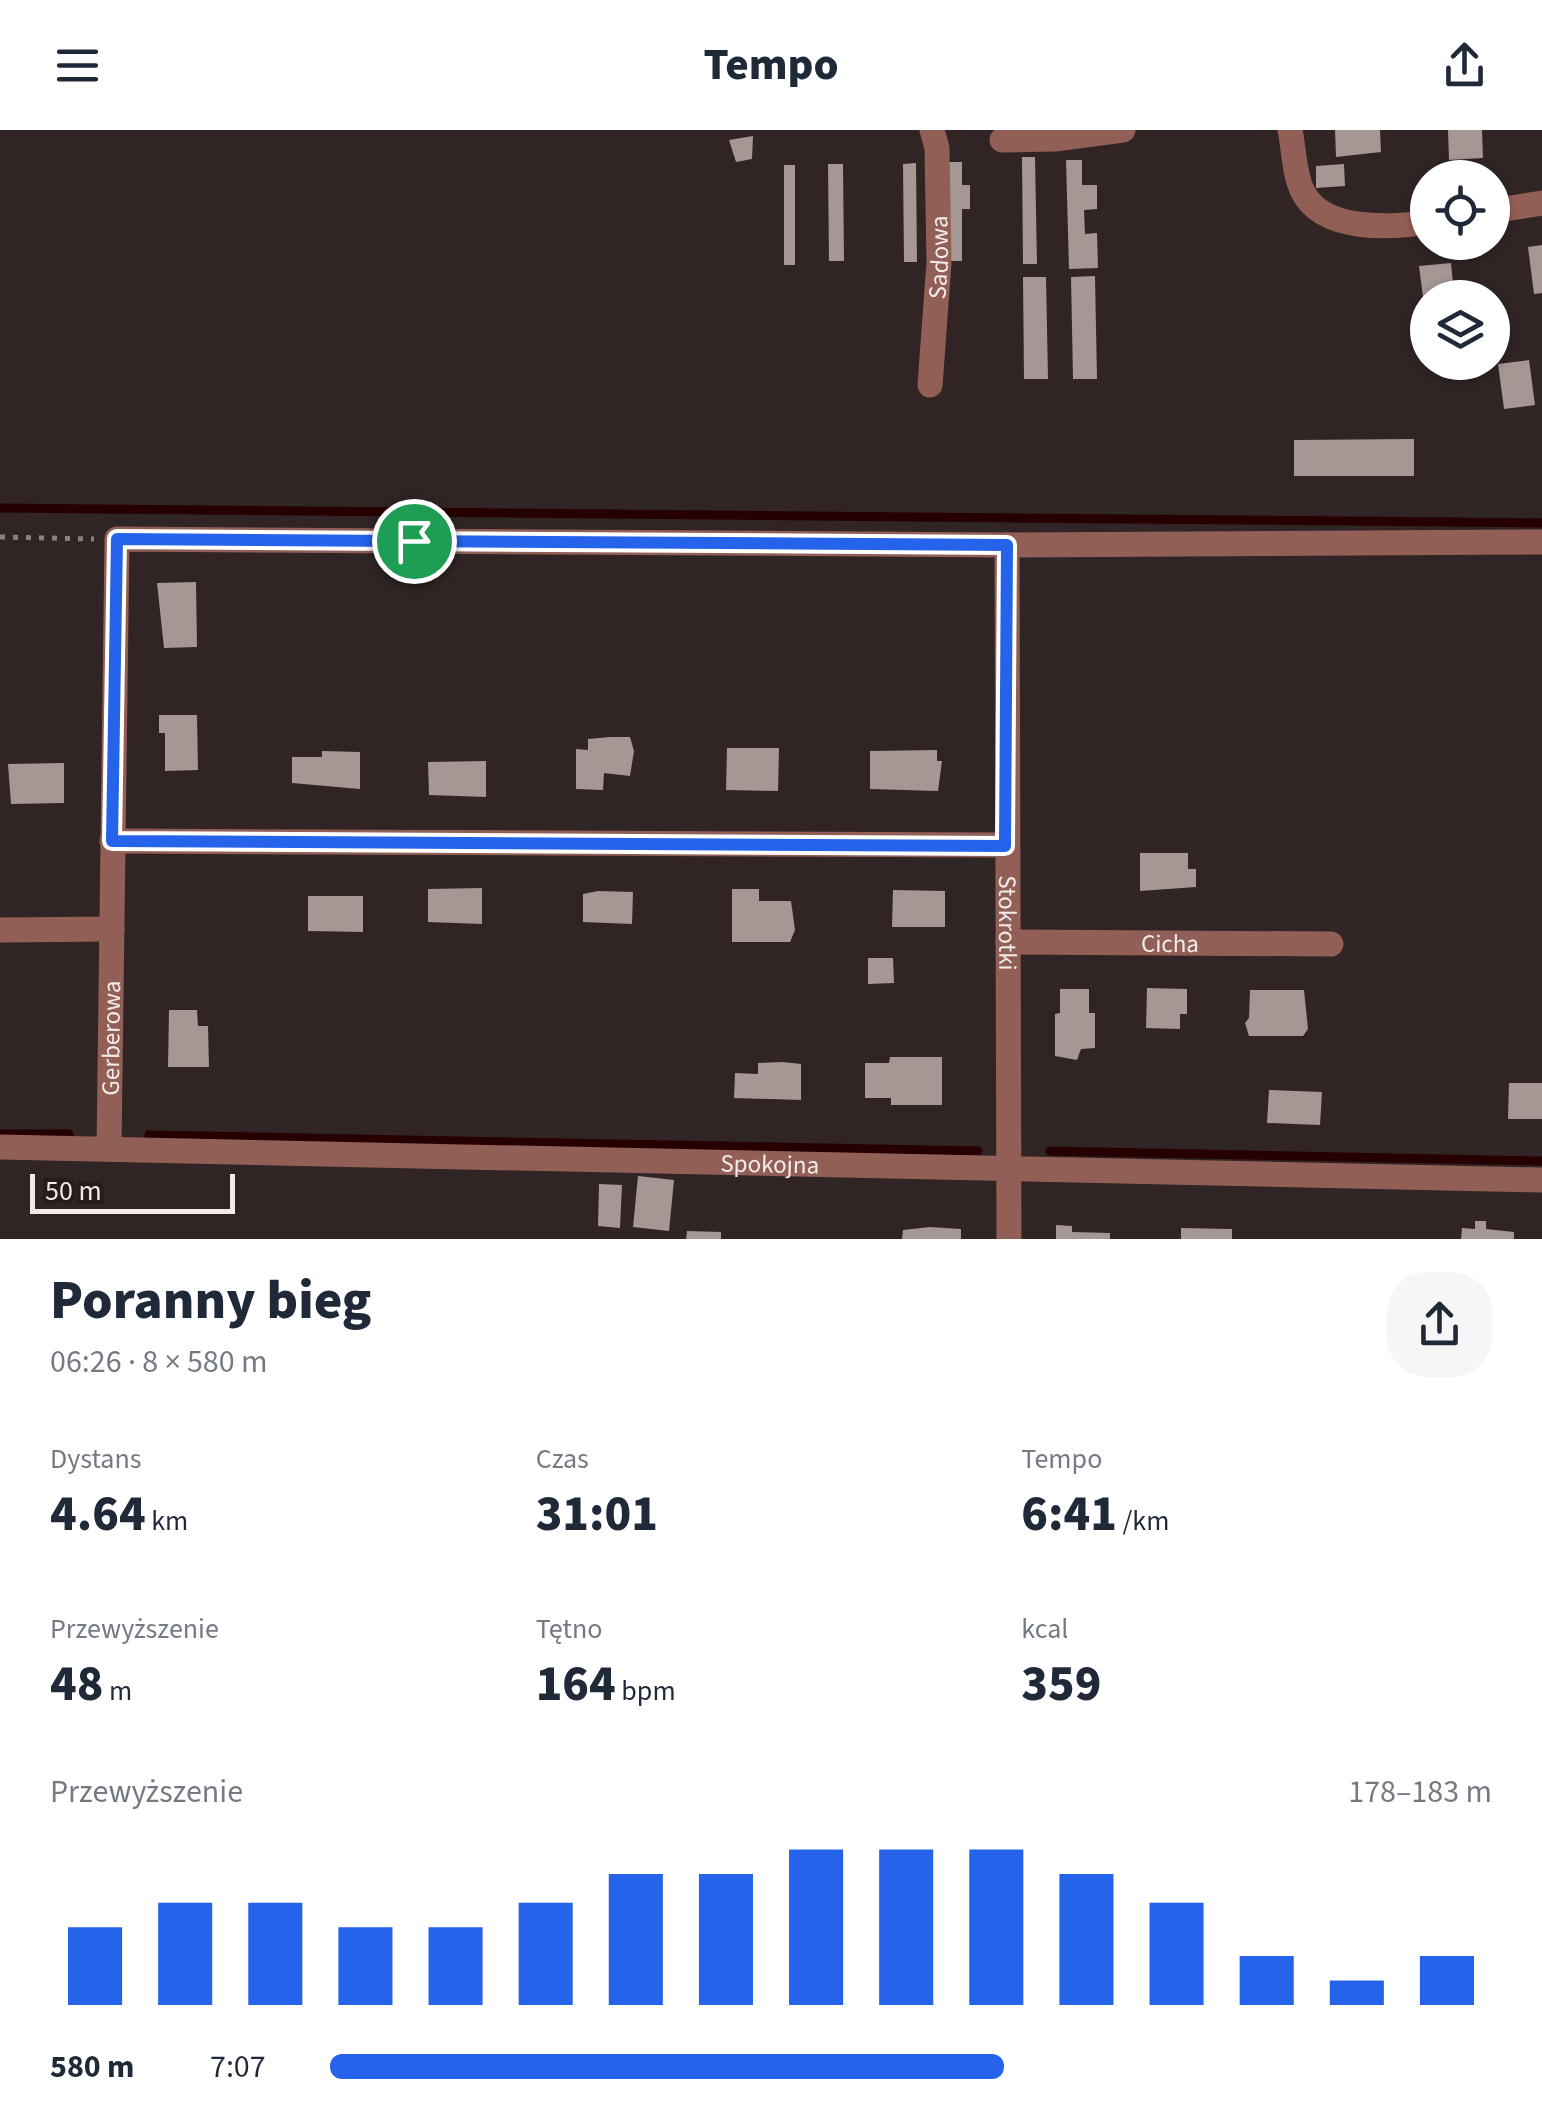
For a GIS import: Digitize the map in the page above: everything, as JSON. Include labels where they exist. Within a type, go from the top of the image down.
[{"type":"street","name":"Sadowa","points":[[930,384],[939,263],[937,148],[932,130]]},
{"type":"street","points":[[1002,140],[1123,130]]},
{"type":"street","points":[[1290,130],[1302,190],[1314,208],[1381,227],[1410,224]]},
{"type":"street","points":[[1510,208],[1542,203]]},
{"type":"street","points":[[117,539],[1007,545],[1542,542]]},
{"type":"street","name":"Gerberowa","points":[[109,1148],[117,539]]},
{"type":"street","name":"Stokrotki","points":[[1007,545],[1009,1239]]},
{"type":"street","points":[[112,841],[1005,846]]},
{"type":"street","points":[[0,930],[112,929]]},
{"type":"street","name":"Cicha","points":[[1008,942],[1331,944]]},
{"type":"street","name":"Spokojna","points":[[0,1148],[1542,1180]]},
{"type":"path","points":[[0,537],[117,539]]},
{"type":"building","points":[[1335,130],[1380,130],[1381,152],[1336,157]]},
{"type":"building","points":[[1448,130],[1482,130],[1483,158],[1449,160]]},
{"type":"building","points":[[753,136],[752,159],[736,162],[729,140]]},
{"type":"building","points":[[1022,157],[1035,157],[1037,264],[1023,264]]},
{"type":"building","points":[[1066,160],[1082,160],[1082,185],[1097,185],[1097,209],[1084,210],[1085,234],[1097,233],[1098,268],[1069,269]]},
{"type":"building","points":[[949,162],[962,162],[962,185],[970,185],[970,209],[962,209],[962,261],[948,261]]},
{"type":"building","points":[[916,163],[917,262],[904,262],[903,164]]},
{"type":"building","points":[[828,164],[843,164],[844,261],[829,261]]},
{"type":"building","points":[[1344,164],[1345,186],[1316,188],[1316,166]]},
{"type":"building","points":[[784,165],[795,165],[795,265],[784,265]]},
{"type":"building","points":[[1542,245],[1542,293],[1534,294],[1528,247]]},
{"type":"building","points":[[1451,263],[1453,280],[1421,280],[1419,266]]},
{"type":"building","points":[[1095,276],[1097,379],[1073,379],[1071,277]]},
{"type":"building","points":[[1023,277],[1046,277],[1048,379],[1024,379]]},
{"type":"building","points":[[1529,360],[1535,405],[1504,409],[1500,380],[1510,380],[1510,362]]},
{"type":"building","points":[[1414,439],[1414,476],[1294,476],[1294,440]]},
{"type":"building","points":[[196,582],[197,647],[164,648],[157,583]]},
{"type":"building","points":[[159,715],[197,715],[198,770],[165,771],[165,733],[159,733]]},
{"type":"building","points":[[630,737],[634,751],[630,776],[604,773],[603,790],[576,789],[576,749],[588,750],[588,739]]},
{"type":"building","points":[[727,748],[779,748],[778,791],[726,790]]},
{"type":"building","points":[[937,750],[937,761],[942,761],[938,791],[870,789],[870,751]]},
{"type":"building","points":[[322,751],[360,752],[360,789],[292,783],[292,757],[322,757]]},
{"type":"building","points":[[486,761],[486,797],[429,795],[428,762]]},
{"type":"building","points":[[64,763],[64,803],[11,804],[8,764]]},
{"type":"building","points":[[1140,853],[1188,853],[1188,869],[1196,869],[1196,887],[1140,891]]},
{"type":"building","points":[[482,888],[482,924],[428,922],[428,889]]},
{"type":"building","points":[[732,889],[759,889],[759,901],[791,901],[795,930],[790,942],[732,942]]},
{"type":"building","points":[[893,890],[945,891],[945,927],[892,927]]},
{"type":"building","points":[[633,892],[632,924],[583,922],[583,894]]},
{"type":"building","points":[[308,896],[363,896],[363,932],[308,931]]},
{"type":"building","points":[[868,958],[893,958],[894,983],[868,984]]},
{"type":"building","points":[[1147,988],[1187,989],[1187,1014],[1180,1014],[1180,1029],[1146,1028]]},
{"type":"building","points":[[1060,989],[1089,989],[1089,1013],[1095,1013],[1095,1048],[1081,1049],[1077,1060],[1055,1056],[1055,1014],[1060,1013]]},
{"type":"building","points":[[1250,990],[1304,990],[1308,1029],[1303,1036],[1249,1036],[1245,1023],[1249,1018]]},
{"type":"building","points":[[169,1010],[197,1010],[198,1026],[208,1026],[209,1067],[168,1067]]},
{"type":"building","points":[[890,1057],[942,1057],[942,1105],[891,1105],[891,1098],[865,1098],[865,1063],[889,1063]]},
{"type":"building","points":[[758,1063],[801,1064],[801,1100],[734,1098],[735,1073],[758,1074]]},
{"type":"building","points":[[1509,1083],[1542,1083],[1542,1119],[1508,1119]]},
{"type":"building","points":[[1269,1090],[1322,1092],[1320,1125],[1267,1123]]},
{"type":"building","points":[[638,1176],[674,1180],[669,1231],[633,1227]]},
{"type":"building","points":[[599,1184],[622,1185],[620,1228],[598,1226]]},
{"type":"building","points":[[1475,1221],[1486,1221],[1486,1229],[1514,1232],[1514,1239],[1461,1239],[1462,1228],[1475,1229]]},
{"type":"building","points":[[1056,1225],[1072,1226],[1072,1232],[1110,1233],[1110,1239],[1056,1239]]},
{"type":"building","points":[[1181,1228],[1232,1229],[1232,1239],[1181,1239]]},
{"type":"building","points":[[961,1229],[961,1239],[902,1239],[903,1230]]},
{"type":"building","points":[[687,1231],[721,1232],[721,1239],[686,1239]]},
{"type":"waterway","points":[[0,508],[1542,523]]},
{"type":"waterway","points":[[0,1134],[69,1134]]},
{"type":"waterway","points":[[149,1135],[978,1151]]},
{"type":"waterway","points":[[1050,1151],[1542,1161]]},
{"type":"route","points":[[117,539],[414,541],[1007,545],[1005,846],[112,841],[117,539]]}]
